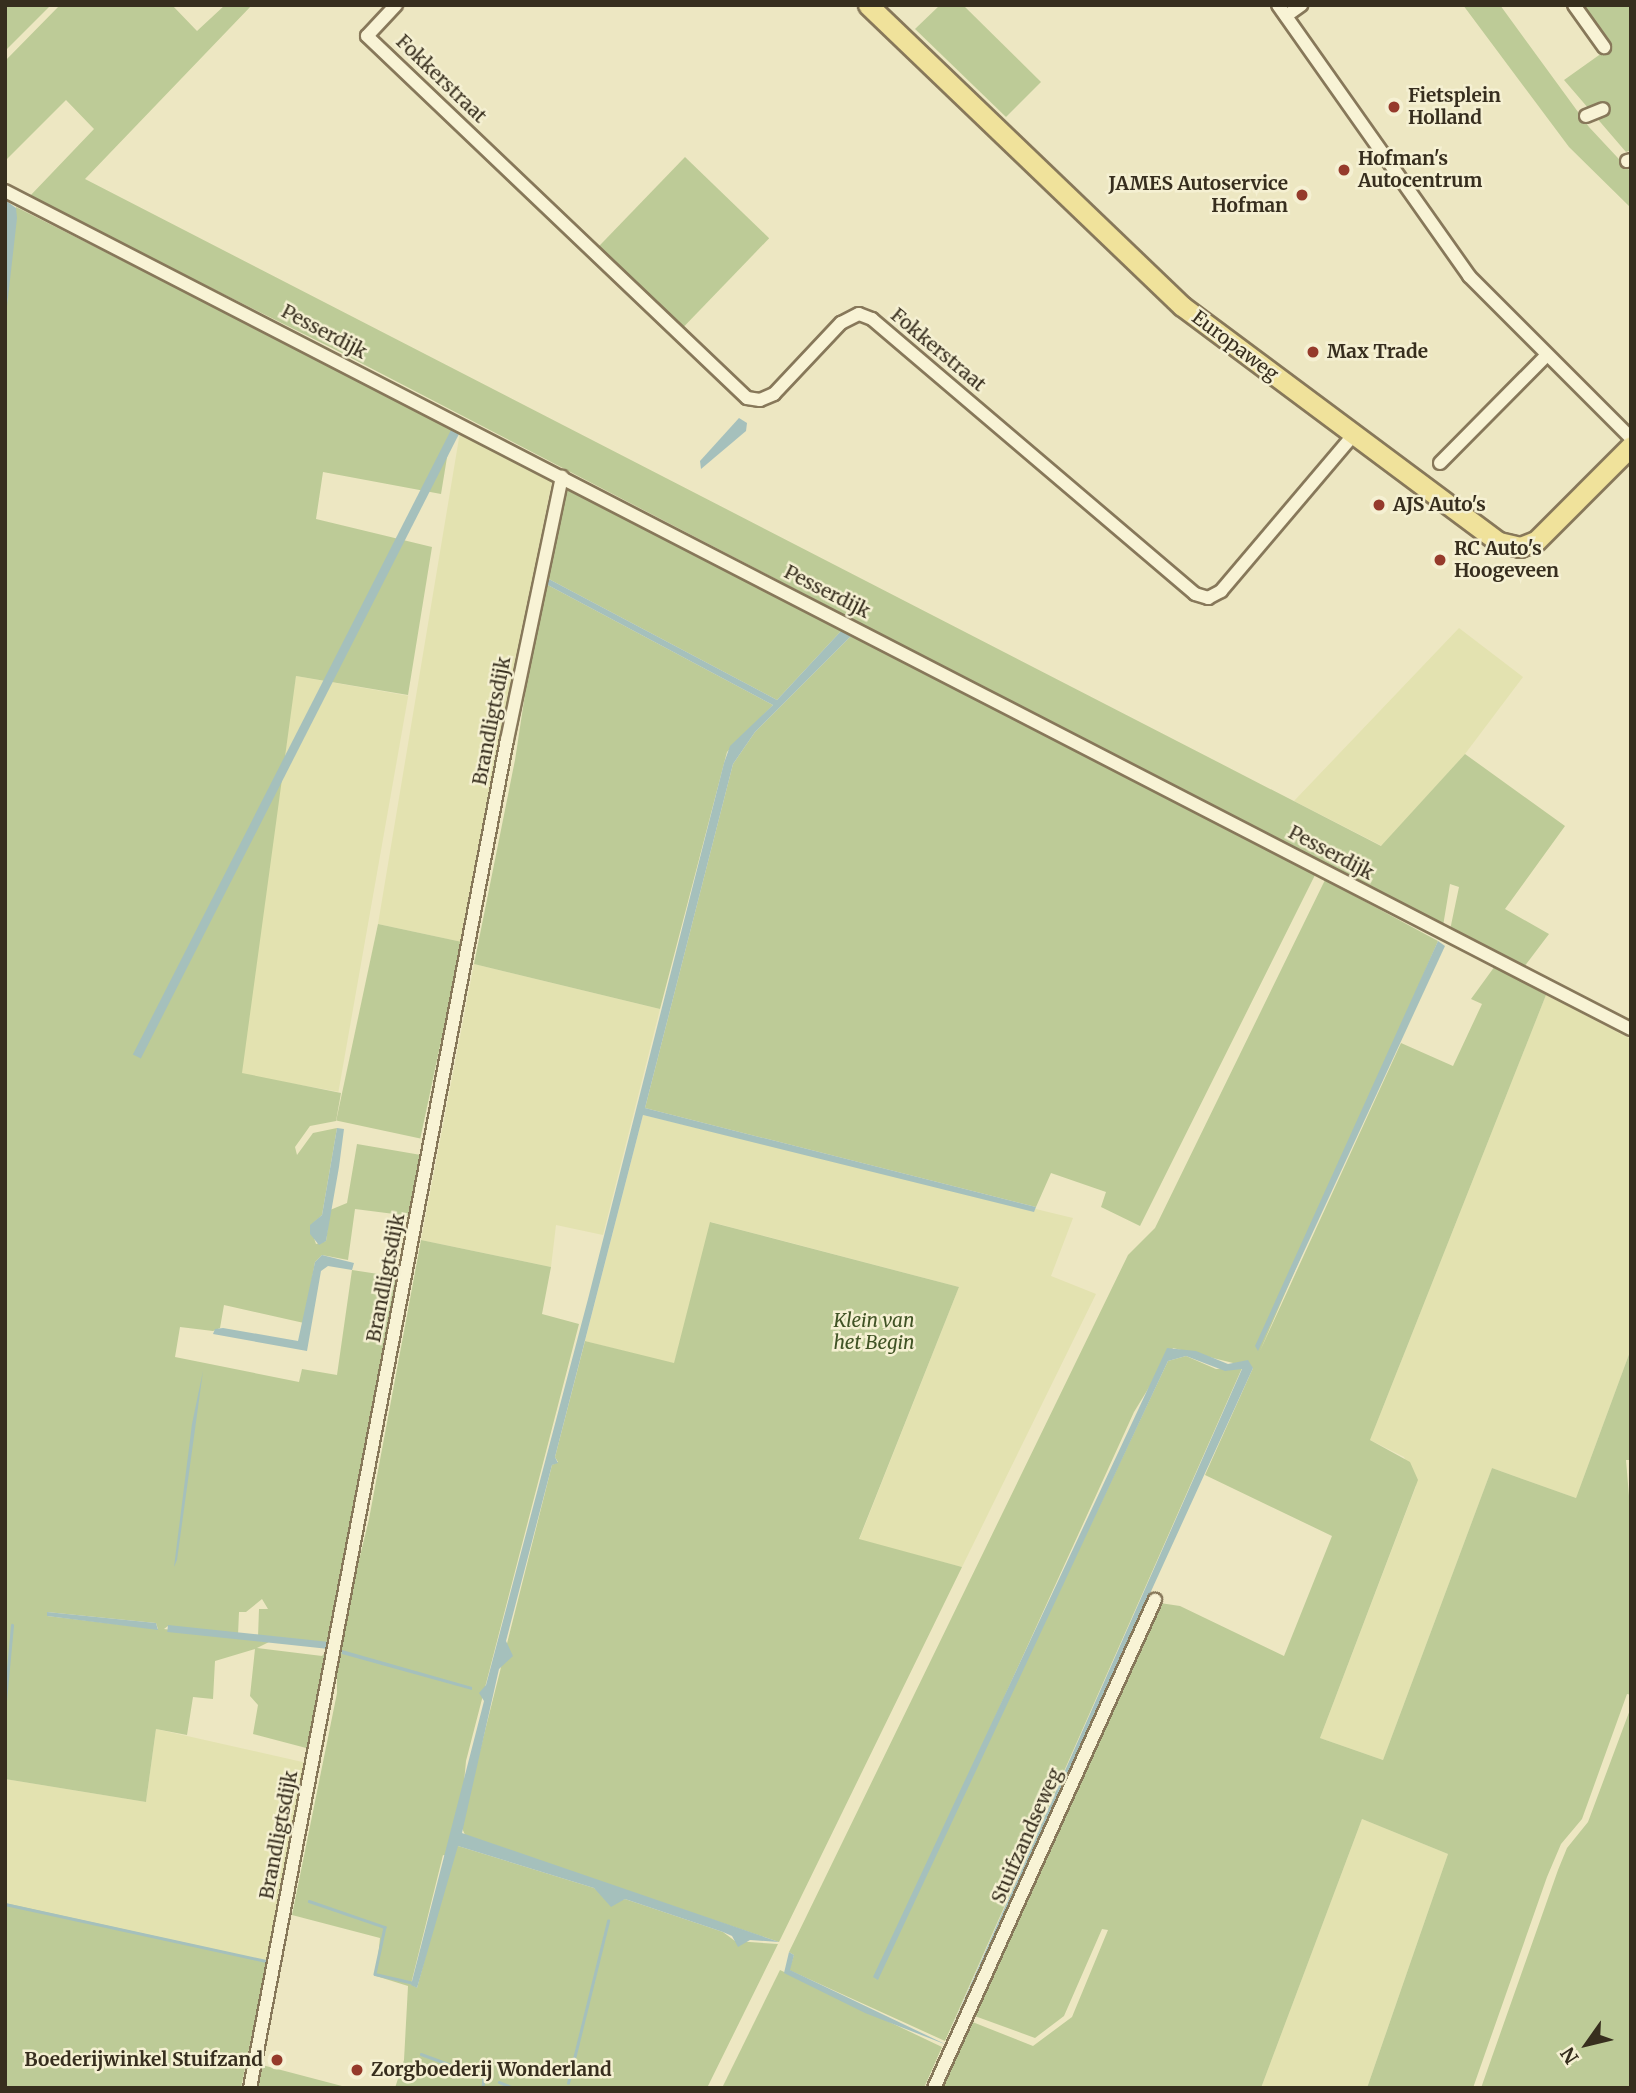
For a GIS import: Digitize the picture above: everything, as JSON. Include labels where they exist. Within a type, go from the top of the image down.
[{"type":"main road","name":"Europaweg","points":[[868,5],[1182,306],[1499,542],[1517,547],[1542,536],[1631,446]]},
{"type":"street","name":"Fokkerstraat","points":[[396,5],[367,36],[747,398],[760,400],[774,394],[841,323],[859,314],[872,319],[1195,594],[1208,598],[1221,591],[1353,434]]},
{"type":"street","points":[[1301,5],[1282,11],[1458,261],[1631,438]]},
{"type":"street","points":[[1574,5],[1604,47]]},
{"type":"street","points":[[1586,116],[1603,108]]},
{"type":"street","name":"Pesserdijk","points":[[5,191],[1631,1029]]},
{"type":"street","points":[[1440,463],[1547,355]]},
{"type":"street","name":"Brandligtsdijk","points":[[250,2088],[507,740],[562,477]]},
{"type":"street","name":"Stuifzandseweg","points":[[934,2088],[1156,1600]]},
{"type":"green space","points":[[5,5],[51,5],[5,51]]},
{"type":"green space","points":[[60,5],[172,5],[197,31],[225,5],[252,5],[85,179],[1381,846],[1465,754],[1565,826],[1505,909],[1549,934],[1524,967],[1450,930],[1459,887],[1450,884],[1443,926],[334,349],[29,197],[94,129],[66,100],[5,161],[5,61]]},
{"type":"green space","points":[[940,5],[963,5],[1041,82],[1006,117],[915,29]]},
{"type":"green space","points":[[1463,5],[1500,5],[1589,127],[1631,172],[1631,208],[1569,147]]},
{"type":"green space","points":[[1583,5],[1631,5],[1631,150],[1626,152],[1564,80],[1602,53],[1578,9]]},
{"type":"green space","points":[[685,157],[769,238],[682,329],[597,248]]},
{"type":"green space","points":[[16,207],[452,427],[441,494],[323,472],[316,519],[432,547],[408,695],[296,676],[242,1073],[341,1093],[336,1121],[310,1126],[295,1147],[297,1155],[313,1133],[337,1128],[322,1215],[310,1226],[316,1244],[326,1241],[330,1210],[347,1203],[357,1144],[421,1155],[410,1216],[355,1209],[348,1260],[322,1255],[315,1262],[304,1323],[224,1305],[220,1328],[213,1331],[180,1327],[175,1357],[299,1382],[302,1369],[337,1375],[352,1270],[398,1277],[310,1749],[253,1734],[258,1705],[250,1696],[255,1649],[215,1661],[213,1699],[193,1697],[187,1735],[156,1729],[146,1802],[5,1779],[5,324]],"holes":[[[262,1599],[268,1609],[259,1609],[258,1637],[327,1643],[328,1649],[322,1656],[257,1648],[269,1642],[164,1629],[168,1626],[238,1635],[239,1612],[246,1612]],[[47,1612],[156,1623],[158,1629],[47,1616]]]},
{"type":"green space","points":[[460,432],[552,481],[462,942],[378,924]]},
{"type":"green space","points":[[568,489],[841,631],[777,700],[545,577],[544,583],[773,705],[727,752],[660,1009],[474,964],[515,760],[543,576]]},
{"type":"green space","points":[[1459,628],[1523,677],[1465,754],[1382,846],[1294,801]]},
{"type":"green space","points":[[851,636],[1315,875],[1140,1226],[1101,1207],[1106,1192],[1051,1173],[1036,1207],[645,1108],[733,764],[755,732]]},
{"type":"green space","points":[[296,676],[408,696],[338,1092],[226,1072]]},
{"type":"green space","points":[[1325,880],[1438,941],[1260,1351],[1401,1043],[1453,1066],[1482,1004],[1471,999],[1495,966],[1546,995],[1370,1440],[1410,1462],[1418,1480],[1320,1738],[1383,1760],[1492,1468],[1576,1498],[1631,1349],[1631,1460],[1626,1460],[1631,1520],[1631,1695],[1627,1694],[1582,1819],[1561,1844],[1547,1877],[1473,2088],[1367,2088],[1448,1854],[1362,1819],[1261,2088],[939,2088],[970,2021],[1033,2046],[1072,2017],[1108,1930],[1102,1929],[1064,2016],[1035,2038],[972,2015],[1160,1603],[1180,1606],[1284,1656],[1332,1536],[1205,1475],[1253,1368],[1173,1348],[1134,1412],[875,1981],[1168,1361],[1186,1356],[1216,1369],[1242,1368],[945,2041],[789,1970],[794,1955],[789,1952],[1128,1255],[1155,1228]]},
{"type":"green space","points":[[378,924],[462,942],[420,1138],[336,1121]]},
{"type":"green space","points":[[474,964],[660,1009],[603,1235],[556,1225],[551,1267],[421,1240]]},
{"type":"green space","points":[[1546,995],[1631,1039],[1631,1349],[1576,1498],[1492,1468],[1383,1760],[1320,1738],[1416,1486],[1404,1457],[1370,1440]]},
{"type":"green space","points":[[643,1115],[1073,1218],[1051,1276],[1096,1294],[962,1567],[859,1540],[959,1287],[711,1222],[674,1364],[585,1341]]},
{"type":"green space","name":"Klein van het Begin","points":[[710,1222],[959,1287],[859,1539],[962,1567],[779,1942],[466,1837],[461,1826],[552,1465],[558,1462],[555,1457],[585,1341],[674,1363]]},
{"type":"green space","points":[[421,1240],[551,1267],[542,1314],[579,1324],[466,1761],[458,1846],[594,1888],[614,1903],[625,1899],[723,1932],[735,1941],[778,1944],[707,2088],[395,2088],[404,2060],[408,1986],[376,1976],[380,1938],[292,1915],[337,1693],[337,1651],[369,1519]],"holes":[[[443,1855],[452,1858],[417,1988],[411,1984]]]},
{"type":"green space","points":[[1631,1707],[1631,2088],[1481,2088],[1558,1870],[1567,1848],[1588,1822]]},
{"type":"green space","points":[[156,1729],[307,1763],[267,1961],[5,1903],[5,1779],[146,1802]]},
{"type":"green space","points":[[1362,1819],[1448,1854],[1367,2088],[1261,2088]]},
{"type":"green space","points":[[5,1903],[267,1961],[241,2088],[5,2088]]},
{"type":"green space","points":[[780,1970],[942,2047],[924,2088],[722,2088]]},
{"type":"green space","points":[[262,2065],[342,2086],[342,2088],[258,2088]]},
{"type":"water","points":[[5,200],[16,208],[17,218],[5,324]]},
{"type":"water","points":[[739,418],[747,423],[746,431],[701,469],[700,461]]},
{"type":"water","points":[[452,428],[460,432],[141,1058],[133,1054]]},
{"type":"water","points":[[545,577],[777,700],[841,631],[851,636],[755,732],[733,764],[645,1108],[1036,1207],[1034,1212],[643,1115],[555,1457],[558,1463],[552,1465],[506,1641],[513,1656],[499,1669],[462,1833],[779,1942],[750,1940],[738,1947],[732,1936],[723,1932],[625,1899],[611,1907],[594,1888],[458,1846],[417,1988],[411,1985],[484,1701],[479,1693],[486,1685],[588,1299],[724,763],[730,746],[773,705],[544,583]]},
{"type":"water","points":[[1438,941],[1445,946],[1258,1351],[1255,1346]]},
{"type":"water","points":[[337,1128],[344,1129],[339,1167],[326,1241],[319,1245],[310,1234],[310,1225],[322,1215]]},
{"type":"water","points":[[322,1255],[354,1263],[352,1270],[328,1266],[321,1271],[307,1351],[213,1334],[215,1329],[223,1328],[298,1341],[315,1262]]},
{"type":"water","points":[[1167,1348],[1196,1351],[1228,1364],[1248,1360],[1253,1368],[948,2036],[1242,1369],[1225,1371],[1186,1356],[1168,1361],[878,1980],[873,1977]]},
{"type":"water","points":[[203,1371],[177,1560],[174,1567],[192,1424]]},
{"type":"water","points":[[47,1612],[156,1623],[158,1630],[47,1616]]},
{"type":"water","points":[[168,1625],[327,1642],[326,1649],[167,1632]]},
{"type":"water","points":[[342,1650],[472,1687],[472,1690],[342,1654]]},
{"type":"water","points":[[789,1952],[794,1955],[790,1970],[947,2045],[865,2013],[784,1973]]},
{"type":"waterway","points":[[5,1701],[12,1625]]},
{"type":"waterway","points":[[309,1901],[385,1927],[375,1974],[411,1982]]},
{"type":"waterway","points":[[5,1904],[267,1961]]},
{"type":"waterway","points":[[568,2083],[608,1921]]},
{"type":"waterway","points":[[421,2054],[484,2077],[483,2088]]},
{"type":"waterway","points":[[499,2082],[514,2088]]},
{"type":"place","name":"Fietsplein Holland","points":[[1394,107]]},
{"type":"place","name":"Hofman's Autocentrum","points":[[1344,170]]},
{"type":"place","name":"JAMES Autoservice Hofman","points":[[1302,195]]},
{"type":"place","name":"Max Trade","points":[[1313,352]]},
{"type":"place","name":"AJS Auto's","points":[[1379,505]]},
{"type":"place","name":"RC Auto's Hoogeveen","points":[[1440,560]]},
{"type":"place","name":"Boederijwinkel Stuifzand","points":[[277,2060]]},
{"type":"place","name":"Zorgboederij Wonderland","points":[[357,2070]]}]
